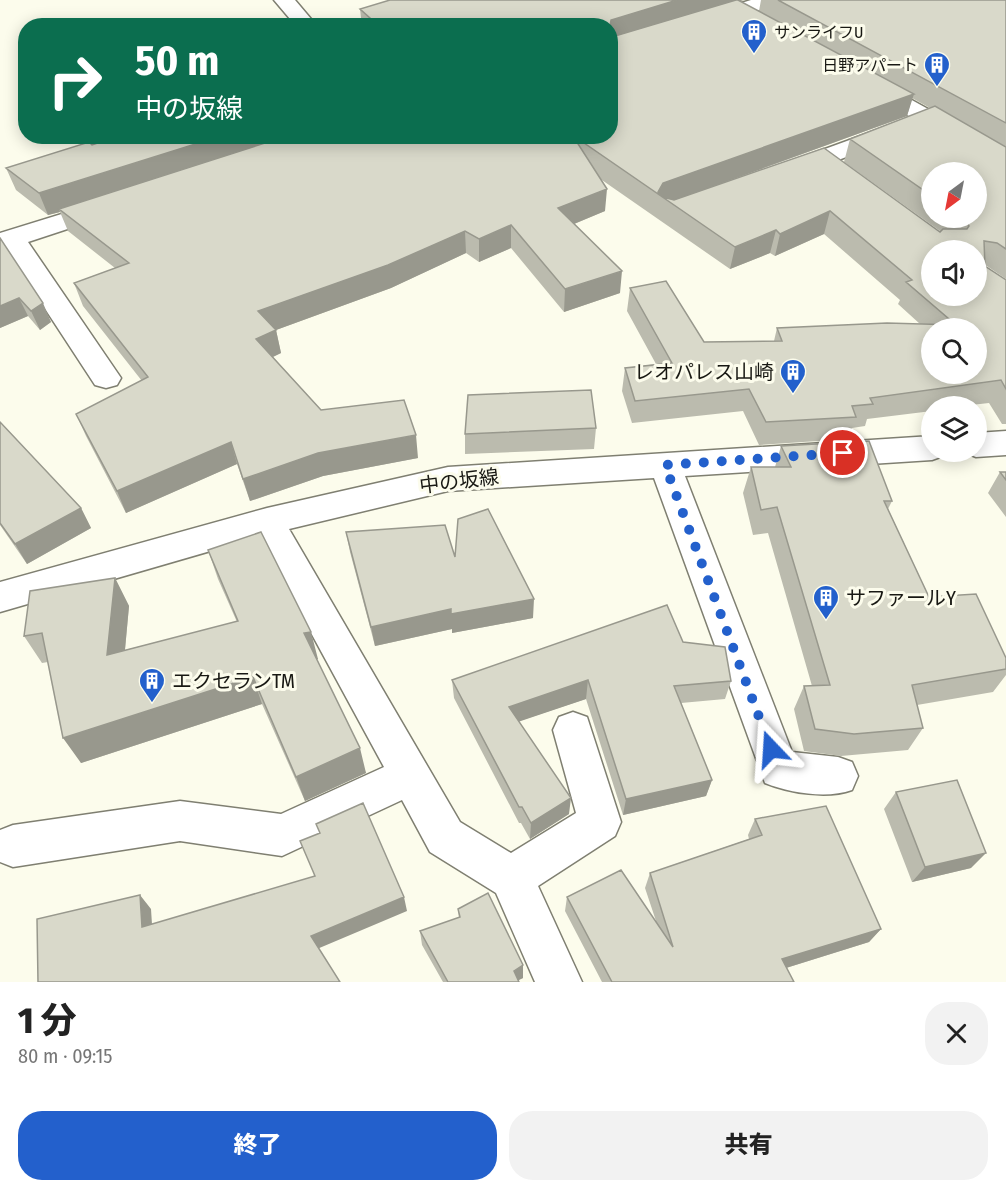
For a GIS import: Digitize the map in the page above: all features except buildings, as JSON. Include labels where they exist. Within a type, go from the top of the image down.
[{"type":"street","points":[[285,0],[300,18]]},
{"type":"street","points":[[690,25],[772,0]]},
{"type":"street","points":[[736,11],[765,27]]},
{"type":"street","points":[[853,74],[1006,162]]},
{"type":"street","points":[[767,178],[831,166],[930,117]]},
{"type":"street","points":[[106,378],[6,240],[126,202]]},
{"type":"street","points":[[987,444],[1006,443]]},
{"type":"street","name":"中の坂線","points":[[0,597],[267,521],[448,479],[921,449]]},
{"type":"street","points":[[665,465],[779,770],[838,776]]},
{"type":"street","points":[[267,521],[445,837],[511,878],[559,982]]},
{"type":"street","points":[[511,878],[600,822],[573,730]]},
{"type":"street","points":[[13,846],[180,821],[282,835],[411,775]]},
{"type":"place","name":"サンライフU","points":[[754,55]]},
{"type":"place","name":"日野アパート","points":[[937,88]]},
{"type":"place","name":"レオパレス山崎","points":[[793,395]]},
{"type":"place","name":"サファールY","points":[[826,621]]},
{"type":"place","name":"エクセランTM","points":[[152,704]]},
{"type":"route","points":[[771,749],[709,577],[665,465],[843,453]]}]
